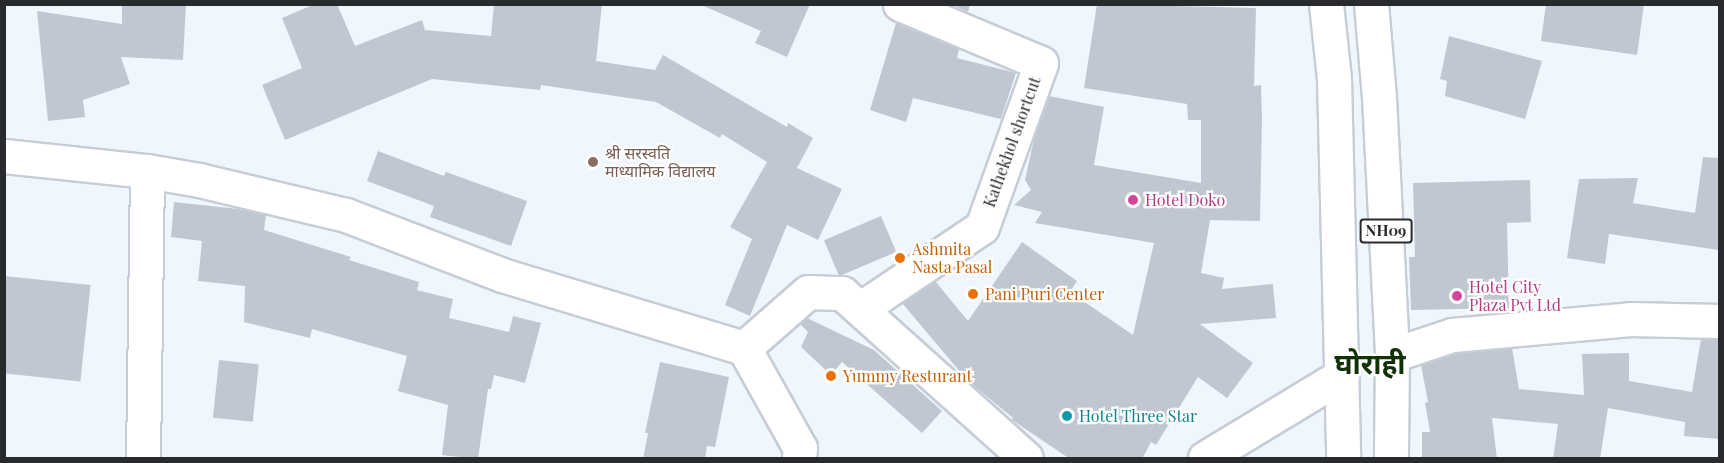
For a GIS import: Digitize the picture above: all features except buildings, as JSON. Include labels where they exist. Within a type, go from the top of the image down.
[{"type":"street","name":"Kathekhol shortcut","points":[[860,309],[982,227],[1041,63],[900,4]]},
{"type":"street","name":"NH09","points":[[1326,4],[1334,79],[1343,459]]},
{"type":"street","name":"NH09","points":[[1371,4],[1379,97],[1392,356],[1391,459]]},
{"type":"street","points":[[4,156],[147,171],[199,180],[346,215],[502,275],[744,348],[800,448],[799,459]]},
{"type":"street","points":[[143,459],[147,171]]},
{"type":"street","points":[[744,348],[808,292],[842,293],[1026,459]]},
{"type":"street","points":[[1205,459],[1342,374],[1452,335],[1630,319],[1719,321]]},
{"type":"place","name":"श्री सरस्वति माध्यामिक विद्यालय","points":[[593,162]]},
{"type":"place","name":"Hotel Doko","points":[[1133,200]]},
{"type":"place","name":"Ashmita Nasta Pasal","points":[[900,258]]},
{"type":"place","name":"Pani Puri Center","points":[[973,294]]},
{"type":"place","name":"Hotel City Plaza Pvt Ltd","points":[[1457,296]]},
{"type":"place","name":"Yummy Resturant","points":[[831,376]]},
{"type":"place","name":"Hotel Three Star","points":[[1067,416]]},
{"type":"district","name":"घोराही","points":[[1370,363]]}]
